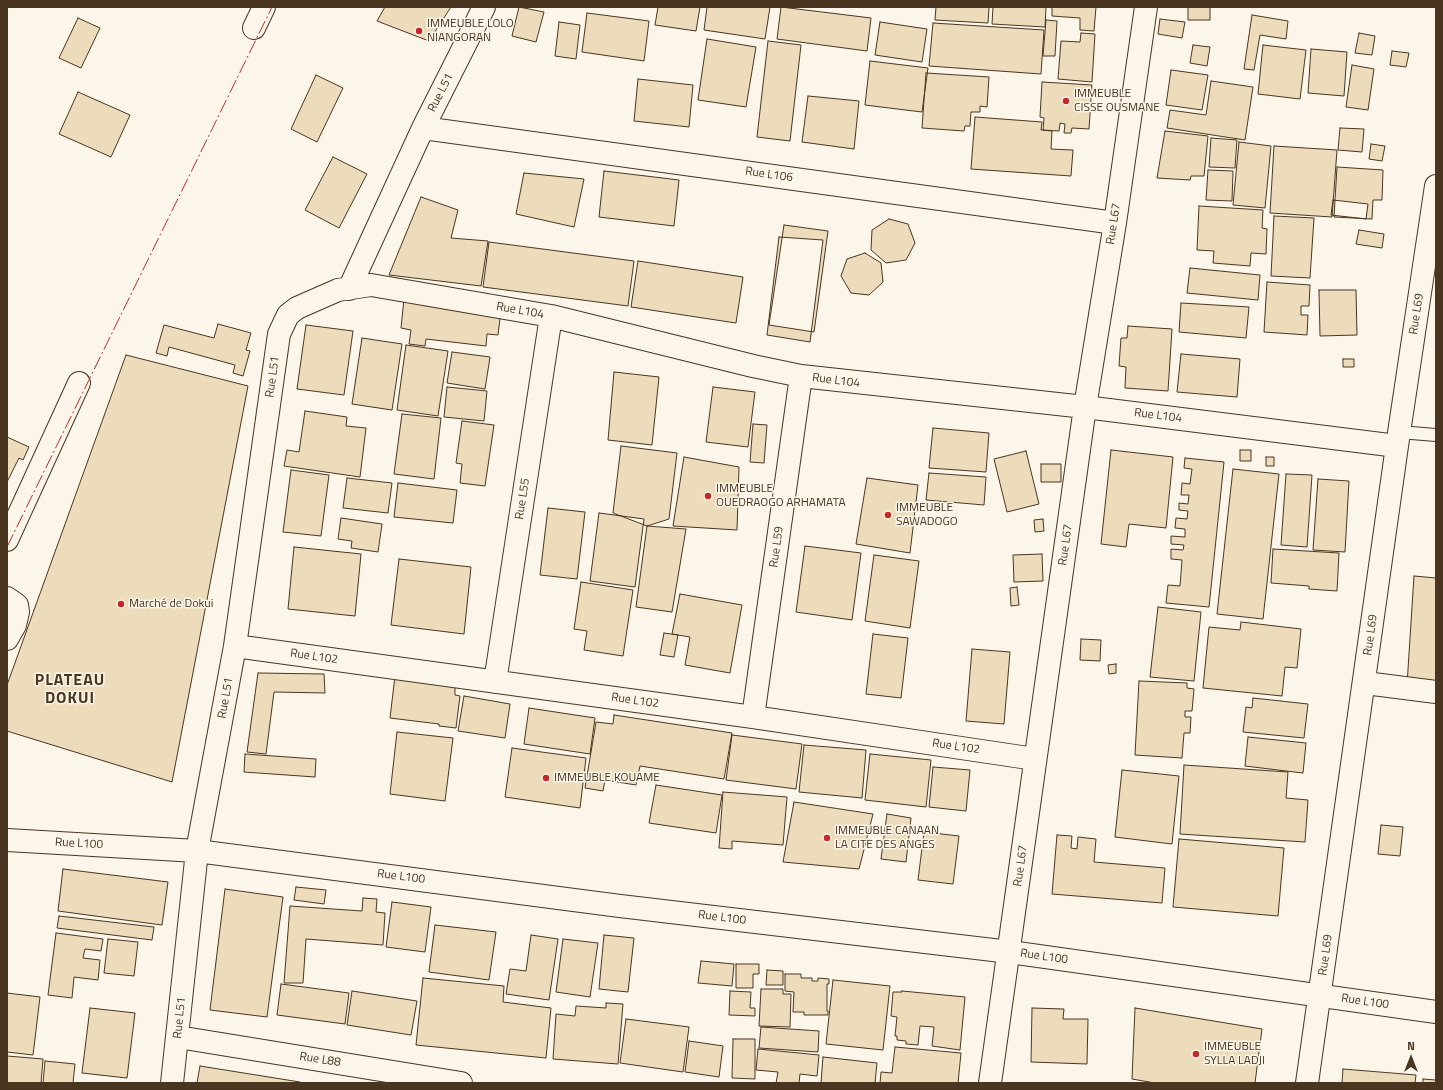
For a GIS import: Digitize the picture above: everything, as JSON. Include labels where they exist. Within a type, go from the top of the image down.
[{"type":"street","points":[[254,28],[264,7]]},
{"type":"street","name":"Rue L51","points":[[349,289],[423,128],[484,7]]},
{"type":"street","name":"Rue L67","points":[[990,1083],[1010,952],[1035,759],[1085,407],[1115,223],[1146,7]]},
{"type":"street","name":"Rue L106","points":[[423,128],[1115,223]]},
{"type":"street","name":"Rue L69","points":[[1307,1083],[1321,995],[1398,439],[1436,186]]},
{"type":"street","name":"Rue L104","points":[[288,315],[297,308],[338,290],[371,285],[551,316],[753,366],[801,376],[1398,439]]},
{"type":"street","name":"Rue L51","points":[[172,1083],[197,851],[235,646],[279,334],[288,315]]},
{"type":"street","name":"Rue L55","points":[[495,682],[551,316]]},
{"type":"street","name":"Rue L59","points":[[753,717],[801,376]]},
{"type":"street","points":[[7,540],[79,384]]},
{"type":"street","points":[[7,598],[17,605],[18,612],[15,625],[7,639]]},
{"type":"street","name":"Rue L102","points":[[235,646],[753,717],[1035,759]]},
{"type":"street","points":[[1365,683],[1436,692]]},
{"type":"street","name":"Rue L100","points":[[7,840],[197,851],[620,906],[1010,952],[1436,1012]]},
{"type":"street","name":"Rue L88","points":[[178,1037],[456,1083]]},
{"type":"lane","points":[[1398,439],[1436,435]]},
{"type":"building","name":"IMMEUBLE LOLO NIANGORAN","points":[[385,7],[451,7],[429,41],[377,21]]},
{"type":"building","points":[[519,7],[544,12],[536,42],[512,36]]},
{"type":"building","points":[[658,7],[700,7],[696,31],[655,25]]},
{"type":"building","points":[[707,7],[770,7],[765,39],[704,30]]},
{"type":"building","points":[[781,7],[871,18],[867,51],[777,39]]},
{"type":"building","points":[[936,7],[989,7],[988,23],[935,20]]},
{"type":"building","points":[[993,7],[1046,7],[1045,27],[992,24]]},
{"type":"building","points":[[1052,7],[1096,7],[1094,31],[1080,30],[1080,18],[1052,16]]},
{"type":"building","points":[[1188,7],[1210,7],[1210,20],[1188,20]]},
{"type":"building","points":[[587,13],[649,21],[644,61],[582,52]]},
{"type":"building","points":[[1252,15],[1288,21],[1286,39],[1260,35],[1254,70],[1244,69]]},
{"type":"building","points":[[78,18],[100,28],[81,68],[59,58]]},
{"type":"building","points":[[1160,19],[1185,22],[1182,38],[1158,34]]},
{"type":"building","points":[[1046,20],[1057,21],[1055,56],[1043,56]]},
{"type":"building","points":[[559,22],[580,25],[576,59],[555,56]]},
{"type":"building","points":[[880,22],[927,29],[922,62],[875,55]]},
{"type":"building","points":[[933,23],[1044,30],[1041,74],[929,66]]},
{"type":"building","points":[[1081,33],[1095,34],[1092,82],[1058,79],[1061,41],[1080,42]]},
{"type":"building","points":[[1359,33],[1375,36],[1372,55],[1355,53]]},
{"type":"building","points":[[707,39],[756,47],[746,107],[698,100]]},
{"type":"building","points":[[768,41],[801,45],[790,141],[757,137]]},
{"type":"building","points":[[1193,45],[1210,47],[1207,66],[1190,63]]},
{"type":"building","points":[[1263,45],[1306,50],[1300,99],[1258,94]]},
{"type":"building","points":[[1311,49],[1347,52],[1344,96],[1308,93]]},
{"type":"building","points":[[1392,51],[1409,53],[1406,67],[1390,65]]},
{"type":"building","points":[[870,61],[928,68],[922,112],[865,105]]},
{"type":"building","points":[[1352,65],[1374,69],[1368,110],[1346,107]]},
{"type":"building","points":[[1171,70],[1208,75],[1202,110],[1166,105]]},
{"type":"building","points":[[926,73],[989,77],[987,107],[980,106],[980,112],[971,112],[970,126],[965,126],[964,131],[922,128]]},
{"type":"building","points":[[316,75],[343,88],[317,142],[291,129]]},
{"type":"building","points":[[638,79],[693,85],[689,127],[634,121]]},
{"type":"building","points":[[1211,81],[1253,87],[1245,140],[1167,128],[1170,110],[1206,115]]},
{"type":"building","name":"IMMEUBLE CISSE OUSMANE","points":[[1042,82],[1092,85],[1089,129],[1072,128],[1071,133],[1064,133],[1065,124],[1060,123],[1059,131],[1043,130],[1044,118],[1040,117]]},
{"type":"building","points":[[78,92],[130,115],[111,157],[59,134]]},
{"type":"building","points":[[808,96],[859,101],[854,149],[802,142]]},
{"type":"building","points":[[975,117],[1042,122],[1041,130],[1052,131],[1051,149],[1073,150],[1071,176],[971,169]]},
{"type":"building","points":[[1340,128],[1364,129],[1362,152],[1338,150]]},
{"type":"building","points":[[1165,131],[1208,136],[1204,176],[1191,176],[1190,180],[1157,178]]},
{"type":"building","points":[[1211,138],[1237,140],[1235,168],[1209,167]]},
{"type":"building","points":[[1239,142],[1271,146],[1265,208],[1233,205]]},
{"type":"building","points":[[1371,144],[1385,146],[1382,161],[1369,159]]},
{"type":"building","points":[[1274,146],[1337,150],[1332,217],[1270,213]]},
{"type":"building","points":[[333,157],[367,174],[339,228],[305,210]]},
{"type":"building","points":[[1337,167],[1383,170],[1382,200],[1373,200],[1372,219],[1334,217]]},
{"type":"building","points":[[1208,170],[1233,171],[1232,201],[1206,200]]},
{"type":"building","points":[[604,171],[679,180],[674,226],[599,217]]},
{"type":"building","points":[[524,173],[584,179],[574,227],[516,214]]},
{"type":"building","points":[[421,197],[458,210],[451,238],[488,241],[481,286],[389,275]]},
{"type":"building","points":[[1333,200],[1368,204],[1366,219],[1331,215]]},
{"type":"building","points":[[1199,206],[1263,210],[1262,228],[1267,229],[1266,254],[1251,253],[1250,266],[1213,263],[1214,251],[1197,250]]},
{"type":"building","points":[[1274,216],[1314,218],[1310,278],[1271,276]]},
{"type":"building","points":[[889,219],[908,224],[915,243],[906,260],[886,263],[871,250],[872,230]]},
{"type":"building","points":[[784,225],[828,231],[814,332],[769,325]]},
{"type":"building","points":[[1359,230],[1384,234],[1382,248],[1356,244]]},
{"type":"building","points":[[779,237],[823,240],[810,342],[767,335]]},
{"type":"building","points":[[489,242],[634,261],[628,306],[483,287]]},
{"type":"building","points":[[865,253],[881,263],[883,282],[869,295],[851,293],[841,276],[847,259]]},
{"type":"building","points":[[638,261],[743,277],[736,323],[631,307]]},
{"type":"building","points":[[1190,268],[1260,275],[1258,300],[1187,293]]},
{"type":"building","points":[[1267,282],[1310,285],[1309,306],[1301,306],[1301,315],[1308,315],[1307,335],[1264,332]]},
{"type":"building","points":[[1319,290],[1356,290],[1357,335],[1320,336]]},
{"type":"building","points":[[404,299],[501,310],[498,335],[487,334],[486,346],[426,339],[425,346],[409,344],[411,330],[401,328]]},
{"type":"building","points":[[1181,303],[1249,307],[1246,338],[1179,332]]},
{"type":"building","points":[[218,324],[251,333],[246,350],[250,351],[243,376],[233,373],[235,365],[169,347],[167,356],[156,353],[164,325],[214,338]]},
{"type":"building","points":[[306,325],[353,331],[344,395],[297,389]]},
{"type":"building","points":[[1128,326],[1172,329],[1168,391],[1125,388],[1126,367],[1119,366],[1121,338],[1127,338]]},
{"type":"building","points":[[362,338],[402,344],[392,410],[352,404]]},
{"type":"building","points":[[406,345],[448,351],[438,416],[397,410]]},
{"type":"building","points":[[452,352],[490,357],[485,389],[447,383]]},
{"type":"building","points":[[1181,354],[1240,359],[1237,397],[1177,392]]},
{"type":"building","name":"Marché de Dokui","points":[[126,355],[248,386],[172,782],[7,731],[7,685]]},
{"type":"building","points":[[1343,359],[1354,359],[1354,367],[1343,367]]},
{"type":"building","points":[[614,372],[659,377],[652,445],[608,440]]},
{"type":"building","points":[[447,387],[487,391],[484,421],[444,417]]},
{"type":"building","points":[[713,387],[755,392],[748,447],[706,442]]},
{"type":"building","points":[[305,411],[347,417],[346,426],[366,428],[360,477],[284,466],[287,450],[299,452]]},
{"type":"building","points":[[402,414],[441,418],[434,479],[394,474]]},
{"type":"building","points":[[462,421],[494,425],[485,486],[460,483],[462,464],[456,463]]},
{"type":"building","points":[[753,424],[767,425],[764,463],[750,462]]},
{"type":"building","points":[[933,428],[989,433],[986,472],[929,468]]},
{"type":"building","points":[[7,437],[29,447],[23,460],[19,458],[7,482]]},
{"type":"building","points":[[621,446],[677,453],[669,519],[647,526],[613,513]]},
{"type":"building","points":[[1111,450],[1173,457],[1166,528],[1129,524],[1126,547],[1101,544]]},
{"type":"building","points":[[1240,450],[1251,450],[1251,461],[1240,461]]},
{"type":"building","points":[[1026,451],[1039,504],[1007,512],[994,459]]},
{"type":"building","name":"IMMEUBLE OUEDRAOGO ARHAMATA","points":[[684,457],[739,467],[737,530],[673,526]]},
{"type":"building","points":[[1266,457],[1274,457],[1274,466],[1266,466]]},
{"type":"building","points":[[1185,458],[1224,462],[1209,607],[1166,603],[1168,585],[1180,586],[1182,560],[1171,559],[1171,549],[1183,550],[1184,545],[1171,544],[1171,536],[1185,537],[1185,529],[1175,528],[1176,518],[1187,519],[1188,511],[1179,510],[1179,503],[1188,504],[1189,495],[1181,495],[1182,483],[1190,484],[1192,469],[1184,468]]},
{"type":"building","points":[[1041,464],[1061,464],[1061,482],[1041,482]]},
{"type":"building","points":[[1233,469],[1279,474],[1263,619],[1217,614]]},
{"type":"building","points":[[291,470],[329,475],[321,536],[283,532]]},
{"type":"building","points":[[929,473],[986,477],[984,505],[926,500]]},
{"type":"building","points":[[1286,474],[1312,475],[1307,547],[1281,545]]},
{"type":"building","points":[[347,478],[392,483],[388,513],[343,508]]},
{"type":"building","name":"IMMEUBLE SAWADOGO","points":[[867,478],[918,485],[910,553],[856,544]]},
{"type":"building","points":[[1318,479],[1349,481],[1345,552],[1313,550]]},
{"type":"building","points":[[398,483],[457,490],[453,523],[394,517]]},
{"type":"building","points":[[548,508],[585,512],[577,579],[540,575]]},
{"type":"building","points":[[599,513],[644,519],[635,587],[590,581]]},
{"type":"building","points":[[341,518],[382,524],[378,552],[351,548],[352,541],[338,539]]},
{"type":"building","points":[[1043,519],[1044,531],[1035,532],[1034,520]]},
{"type":"building","points":[[647,526],[686,529],[672,612],[636,607]]},
{"type":"building","points":[[805,546],[861,553],[852,620],[796,612]]},
{"type":"building","points":[[294,547],[361,554],[355,616],[288,609]]},
{"type":"building","points":[[1273,549],[1339,553],[1337,591],[1309,589],[1309,586],[1271,583]]},
{"type":"building","points":[[1042,554],[1043,581],[1014,582],[1013,555]]},
{"type":"building","points":[[874,555],[919,561],[910,628],[865,621]]},
{"type":"building","points":[[399,559],[471,567],[464,634],[391,625]]},
{"type":"building","points":[[1414,576],[1436,578],[1436,687],[1407,685]]},
{"type":"building","points":[[581,582],[633,590],[623,656],[584,650],[587,631],[574,629]]},
{"type":"building","points":[[1017,587],[1019,605],[1011,606],[1010,588]]},
{"type":"building","points":[[680,594],[742,605],[730,673],[685,665],[690,637],[672,634]]},
{"type":"building","points":[[1158,607],[1201,612],[1194,681],[1150,677]]},
{"type":"building","points":[[1241,622],[1301,629],[1297,668],[1285,667],[1282,696],[1203,688],[1209,627],[1240,630]]},
{"type":"building","points":[[664,633],[678,635],[674,657],[660,655]]},
{"type":"building","points":[[873,634],[908,638],[901,698],[866,694]]},
{"type":"building","points":[[1081,639],[1101,640],[1100,661],[1080,660]]},
{"type":"building","points":[[972,649],[1010,652],[1004,724],[966,721]]},
{"type":"building","points":[[1116,664],[1116,673],[1109,674],[1108,665]]},
{"type":"building","points":[[258,673],[324,674],[325,693],[274,692],[266,754],[247,752]]},
{"type":"building","points":[[395,676],[455,683],[455,695],[460,696],[456,728],[439,726],[439,724],[390,718]]},
{"type":"building","points":[[1139,681],[1187,683],[1187,688],[1194,689],[1192,711],[1185,711],[1185,717],[1191,717],[1190,733],[1184,733],[1182,758],[1135,755]]},
{"type":"building","points":[[464,696],[510,704],[505,738],[458,731]]},
{"type":"building","points":[[1253,698],[1308,704],[1304,738],[1243,732],[1246,707],[1252,708]]},
{"type":"building","points":[[529,708],[595,718],[590,754],[524,744]]},
{"type":"building","points":[[614,715],[732,733],[724,779],[640,766],[636,785],[605,780],[603,791],[585,788],[596,722],[613,724]]},
{"type":"building","points":[[397,732],[453,738],[445,801],[390,794]]},
{"type":"building","points":[[732,735],[802,744],[796,789],[726,780]]},
{"type":"building","points":[[1248,737],[1306,743],[1303,773],[1245,766]]},
{"type":"building","points":[[804,745],[866,750],[862,798],[799,792]]},
{"type":"building","name":"IMMEUBLE KOUAME","points":[[512,748],[586,758],[580,808],[505,797]]},
{"type":"building","points":[[245,754],[316,759],[315,777],[244,772]]},
{"type":"building","points":[[870,754],[931,760],[926,807],[865,800]]},
{"type":"building","points":[[1184,765],[1288,772],[1286,798],[1308,800],[1305,842],[1180,834]]},
{"type":"building","points":[[933,767],[970,770],[966,811],[929,807]]},
{"type":"building","points":[[1122,770],[1179,776],[1172,844],[1115,837]]},
{"type":"building","points":[[656,785],[722,795],[716,833],[649,823]]},
{"type":"building","points":[[723,792],[787,797],[783,845],[732,841],[732,849],[719,848]]},
{"type":"building","name":"IMMEUBLE CANAAN LA CITE DES ANGES","points":[[794,802],[873,814],[859,869],[783,862]]},
{"type":"building","points":[[887,814],[911,818],[906,862],[881,859]]},
{"type":"building","points":[[1381,825],[1403,827],[1400,856],[1378,854]]},
{"type":"building","points":[[924,832],[959,836],[953,884],[918,880]]},
{"type":"building","points":[[1057,835],[1072,836],[1071,848],[1077,849],[1078,837],[1096,839],[1094,862],[1165,868],[1162,903],[1052,894]]},
{"type":"building","points":[[1179,839],[1284,848],[1278,916],[1173,907]]},
{"type":"building","points":[[63,869],[168,882],[162,925],[58,911]]},
{"type":"building","points":[[296,887],[326,890],[324,904],[294,900]]},
{"type":"building","points":[[225,889],[283,897],[267,1017],[210,1010]]},
{"type":"building","points":[[363,898],[377,899],[376,912],[385,913],[383,945],[306,939],[303,983],[284,983],[290,906],[362,911]]},
{"type":"building","points":[[392,902],[431,907],[425,952],[386,947]]},
{"type":"building","points":[[59,916],[154,927],[152,940],[57,928]]},
{"type":"building","points":[[435,925],[496,932],[489,980],[429,972]]},
{"type":"building","points":[[56,933],[103,939],[101,951],[85,949],[83,958],[100,960],[98,980],[74,977],[72,998],[48,995]]},
{"type":"building","points":[[531,935],[558,939],[549,1000],[506,994],[510,969],[526,971]]},
{"type":"building","points":[[604,935],[634,938],[628,992],[599,989]]},
{"type":"building","points":[[108,939],[138,942],[134,976],[104,973]]},
{"type":"building","points":[[563,939],[598,943],[590,997],[556,992]]},
{"type":"building","points":[[701,961],[734,964],[732,986],[698,983]]},
{"type":"building","points":[[736,964],[759,964],[759,974],[753,974],[753,988],[736,988]]},
{"type":"building","points":[[767,970],[783,971],[783,985],[766,985]]},
{"type":"building","points":[[785,974],[801,974],[801,978],[812,978],[812,981],[818,981],[818,978],[829,979],[829,984],[827,984],[828,1015],[804,1015],[804,1012],[793,1012],[794,992],[785,991]]},
{"type":"building","points":[[423,978],[504,986],[503,1002],[551,1008],[546,1058],[416,1045]]},
{"type":"building","points":[[833,980],[890,986],[883,1050],[826,1044]]},
{"type":"building","points":[[281,984],[349,993],[345,1024],[277,1015]]},
{"type":"building","points":[[761,989],[783,989],[783,994],[791,994],[790,1027],[759,1026]]},
{"type":"building","points":[[352,991],[417,1001],[411,1035],[347,1025]]},
{"type":"building","points":[[730,991],[751,992],[750,1008],[755,1008],[755,1016],[729,1015]]},
{"type":"building","points":[[902,991],[965,997],[960,1050],[932,1046],[934,1027],[920,1026],[918,1045],[906,1044],[906,1041],[897,1040],[897,1036],[895,1036],[897,1017],[891,1016],[893,992]]},
{"type":"building","points":[[7,993],[40,997],[33,1055],[7,1052]]},
{"type":"building","points":[[606,1003],[623,1004],[618,1064],[553,1059],[556,1014],[575,1016],[576,1006],[606,1008]]},
{"type":"building","points":[[90,1008],[135,1013],[127,1078],[82,1073]]},
{"type":"building","points":[[1032,1008],[1064,1009],[1063,1019],[1088,1019],[1087,1064],[1031,1062]]},
{"type":"building","name":"IMMEUBLE SYLLA LADJI","points":[[1135,1008],[1262,1029],[1255,1083],[1155,1083],[1132,1079]]},
{"type":"building","points":[[626,1019],[689,1027],[683,1072],[620,1063]]},
{"type":"building","points":[[761,1027],[819,1031],[818,1052],[759,1048]]},
{"type":"building","points":[[733,1039],[755,1039],[755,1079],[732,1078]]},
{"type":"building","points":[[689,1041],[723,1046],[719,1077],[685,1072]]},
{"type":"building","points":[[895,1047],[961,1053],[958,1083],[880,1083],[881,1072],[892,1073]]},
{"type":"building","points":[[758,1049],[819,1055],[817,1076],[800,1074],[799,1083],[776,1083],[778,1072],[756,1070]]},
{"type":"building","points":[[7,1056],[43,1059],[41,1083],[7,1083]]},
{"type":"building","points":[[823,1057],[877,1063],[875,1083],[821,1083]]},
{"type":"building","points":[[45,1061],[75,1064],[73,1083],[43,1083]]},
{"type":"building","points":[[200,1066],[300,1082],[300,1083],[197,1083]]},
{"type":"building","points":[[1343,1069],[1416,1075],[1415,1083],[1342,1083]]},
{"type":"building","points":[[1423,1079],[1436,1080],[1436,1083],[1423,1083]]},
{"type":"power","points":[[7,547],[272,7]]},
{"type":"place","name":"IMMEUBLE LOLO NIANGORAN","points":[[419,31]]},
{"type":"place","name":"IMMEUBLE CISSE OUSMANE","points":[[1066,101]]},
{"type":"place","name":"IMMEUBLE OUEDRAOGO ARHAMATA","points":[[708,496]]},
{"type":"place","name":"IMMEUBLE SAWADOGO","points":[[888,515]]},
{"type":"place","name":"Marché de Dokui","points":[[121,604]]},
{"type":"place","name":"IMMEUBLE KOUAME","points":[[546,778]]},
{"type":"place","name":"IMMEUBLE CANAAN LA CITE DES ANGES","points":[[827,838]]},
{"type":"place","name":"IMMEUBLE SYLLA LADJI","points":[[1196,1054]]},
{"type":"district","name":"PLATEAU DOKUI","points":[[70,690]]}]
